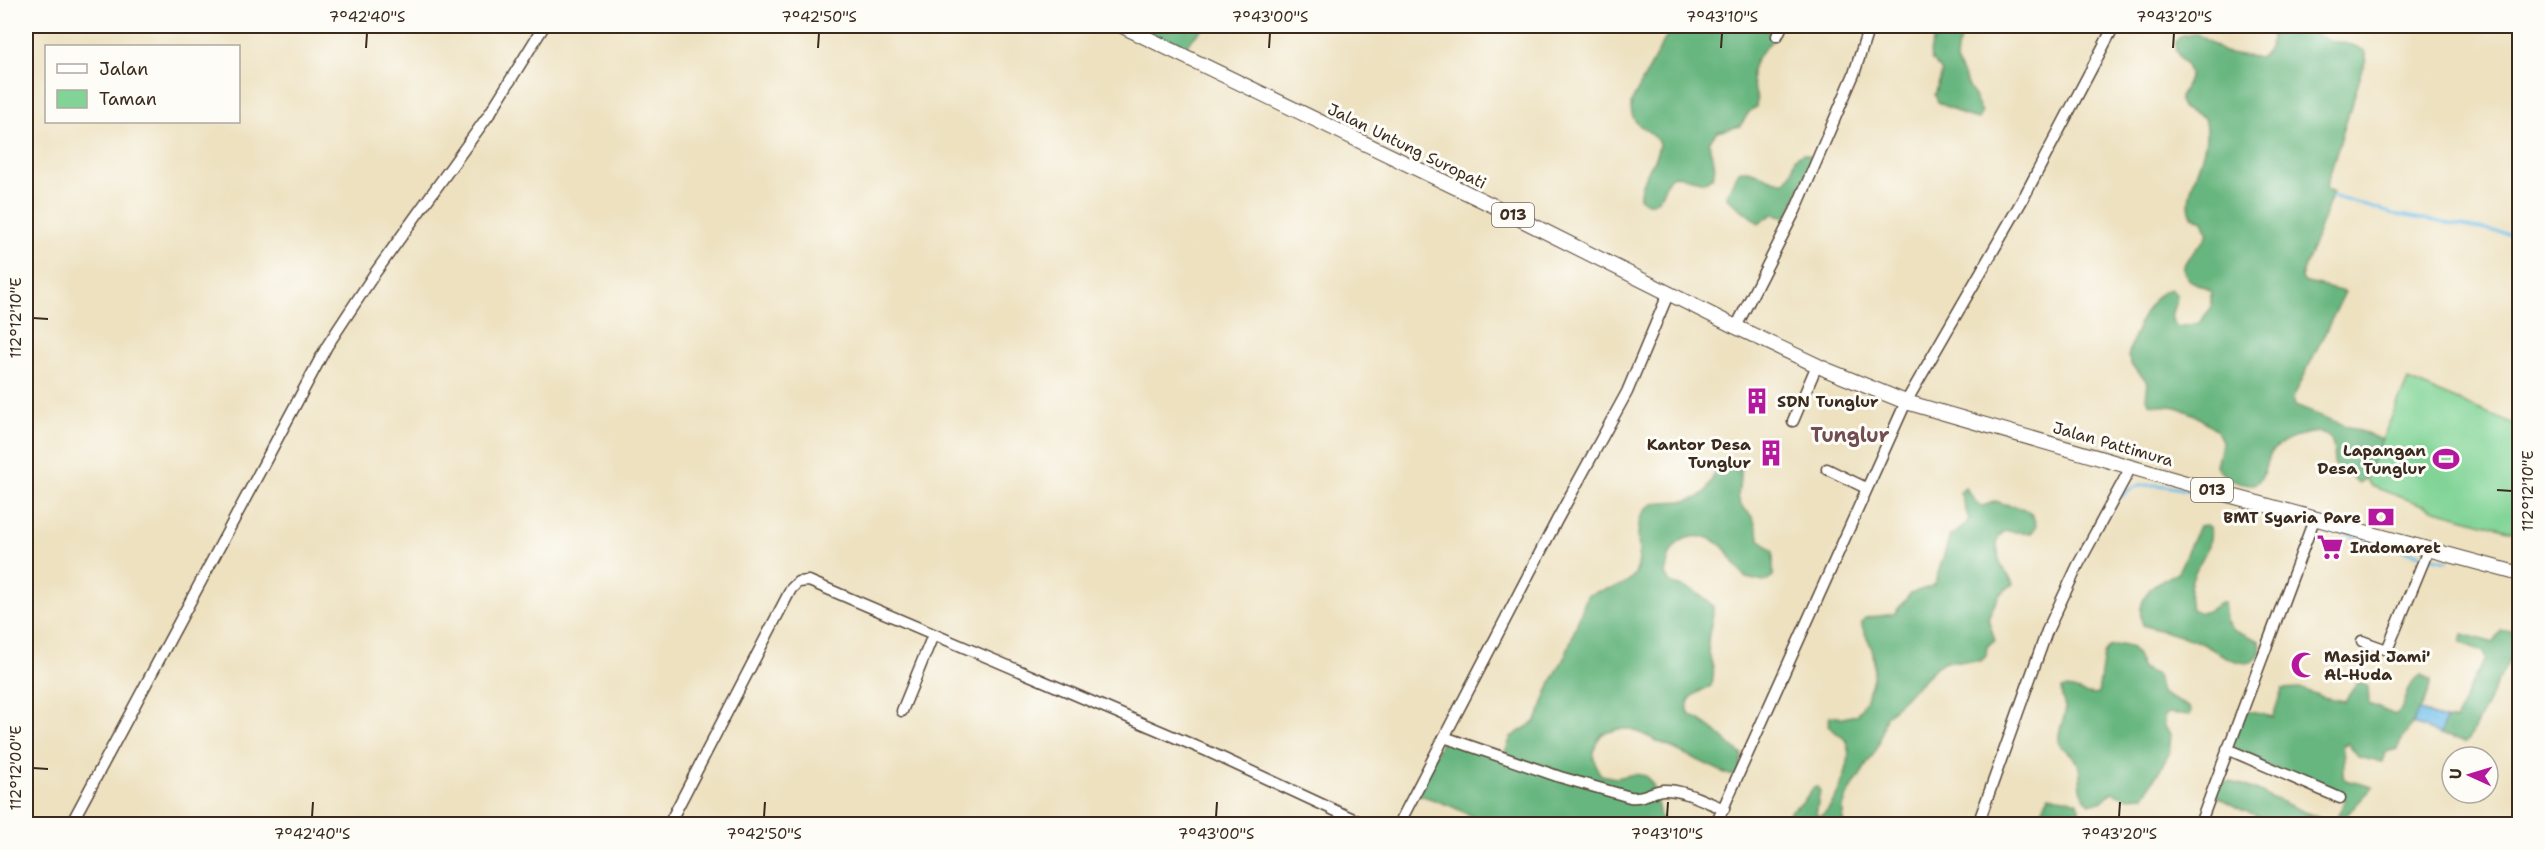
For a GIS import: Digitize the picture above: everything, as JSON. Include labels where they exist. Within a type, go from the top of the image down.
[{"type":"main road","name":"Jalan Untung Suropati","points":[[1122,26],[1669,292],[1736,327],[1817,365],[1906,402]]},
{"type":"main road","name":"Jalan Pattimura","points":[[1906,402],[2131,466],[2313,523],[2520,574]]},
{"type":"street","points":[[71,825],[327,346],[375,273],[490,113],[544,26]]},
{"type":"street","points":[[1736,327],[1796,212],[1854,74],[1866,41],[1867,33],[1862,26]]},
{"type":"street","points":[[1716,825],[1906,402],[2024,197],[2114,26]]},
{"type":"street","points":[[1399,825],[1627,392],[1669,292]]},
{"type":"street","points":[[1793,421],[1817,365]]},
{"type":"street","points":[[1978,825],[2047,631],[2078,565],[2131,466]]},
{"type":"street","points":[[1827,469],[1866,488]]},
{"type":"street","points":[[2199,825],[2313,523]]},
{"type":"street","points":[[2362,641],[2387,650],[2428,550]]},
{"type":"street","points":[[669,825],[791,590],[798,582],[809,581],[1207,751],[1364,825]]},
{"type":"street","points":[[902,711],[933,635]]},
{"type":"street","points":[[1444,737],[1560,777],[1630,797],[1639,799],[1662,790],[1675,791],[1724,809]]},
{"type":"street","points":[[2227,749],[2340,798]]},
{"type":"green space","points":[[1126,26],[1205,26],[1179,53]]},
{"type":"green space","points":[[1672,26],[1757,26],[1777,36],[1763,50],[1753,67],[1752,80],[1756,107],[1749,112],[1740,126],[1717,132],[1709,142],[1714,162],[1713,177],[1705,182],[1674,175],[1669,178],[1659,198],[1651,203],[1640,198],[1641,190],[1656,156],[1659,143],[1637,123],[1631,103]]},
{"type":"green space","points":[[1927,26],[1965,26],[1957,49],[1956,61],[1982,112],[1978,119],[1963,115],[1938,102],[1935,95],[1942,72],[1930,56],[1935,30]]},
{"type":"green space","points":[[2271,26],[2314,26],[2314,31],[2319,36],[2354,46],[2366,53],[2327,183],[2326,189],[2333,193],[2301,277],[2303,282],[2345,292],[2293,398],[2295,406],[2382,440],[2365,478],[2360,483],[2335,466],[2330,438],[2318,433],[2309,433],[2291,439],[2276,448],[2269,456],[2261,478],[2254,484],[2227,477],[2216,465],[2222,441],[2216,429],[2177,407],[2150,404],[2146,398],[2148,382],[2132,366],[2128,357],[2142,318],[2154,300],[2162,293],[2170,289],[2177,295],[2172,319],[2178,327],[2199,323],[2211,308],[2211,292],[2189,279],[2184,271],[2187,260],[2208,233],[2203,221],[2192,216],[2189,206],[2193,183],[2205,145],[2206,131],[2204,118],[2184,109],[2180,103],[2189,76],[2187,66],[2176,52],[2175,42],[2182,35],[2197,34],[2224,52],[2259,58],[2269,48]]},
{"type":"green space","points":[[1803,153],[1813,157],[1787,217],[1773,214],[1759,223],[1729,200],[1726,195],[1739,171],[1751,171],[1779,182],[1785,182],[1792,172],[1795,158]]},
{"type":"green space","name":"Lapangan Desa Tunglur","points":[[2408,380],[2519,426],[2519,533],[2436,510],[2371,486],[2365,478]]},
{"type":"green space","points":[[1731,462],[1741,468],[1738,497],[1741,505],[1753,518],[1760,539],[1773,552],[1773,576],[1764,582],[1746,578],[1724,548],[1711,539],[1696,536],[1676,545],[1670,554],[1665,574],[1670,583],[1694,591],[1713,606],[1708,644],[1713,679],[1711,686],[1693,696],[1688,709],[1690,715],[1711,728],[1742,755],[1738,777],[1727,774],[1632,729],[1618,729],[1602,734],[1594,749],[1595,765],[1601,775],[1616,778],[1635,774],[1646,776],[1653,785],[1663,820],[1687,824],[1489,824],[1451,806],[1415,793],[1444,737],[1505,753],[1511,737],[1536,721],[1551,682],[1566,654],[1587,596],[1622,585],[1634,575],[1639,557],[1639,527],[1646,509],[1660,503],[1700,497],[1708,488],[1717,466]]},
{"type":"green space","points":[[1965,487],[1978,505],[1983,506],[1996,501],[2026,510],[2034,519],[2036,527],[2031,533],[2005,531],[1998,537],[1999,560],[2013,584],[1999,595],[1988,618],[1995,641],[1987,646],[1986,656],[1981,661],[1945,661],[1936,667],[1886,716],[1878,747],[1847,796],[1843,808],[1843,824],[1783,824],[1791,810],[1803,802],[1813,788],[1817,787],[1820,791],[1816,814],[1819,816],[1825,813],[1835,798],[1846,770],[1849,753],[1847,741],[1828,726],[1830,716],[1843,718],[1856,715],[1865,702],[1873,677],[1873,653],[1862,623],[1865,618],[1894,614],[1911,593],[1935,583],[1950,536],[1966,525],[1969,520],[1960,492]]},
{"type":"green space","points":[[2199,526],[2210,527],[2210,537],[2208,547],[2191,583],[2189,595],[2191,608],[2205,612],[2224,602],[2226,621],[2232,629],[2260,641],[2260,653],[2254,661],[2238,662],[2197,641],[2143,625],[2141,620],[2142,604],[2147,593],[2154,585],[2179,570]]},
{"type":"green space","points":[[2519,628],[2519,640],[2469,739],[2466,742],[2440,734],[2445,720],[2455,721],[2475,676],[2486,660],[2483,652],[2461,642],[2463,634],[2494,643],[2501,631],[2515,631]]},
{"type":"green space","points":[[2121,645],[2132,648],[2141,668],[2157,675],[2161,693],[2190,708],[2191,712],[2190,715],[2168,713],[2164,716],[2164,727],[2171,735],[2169,754],[2144,796],[2125,797],[2112,792],[2101,802],[2090,803],[2081,790],[2077,761],[2059,743],[2059,731],[2065,710],[2061,692],[2062,689],[2067,688],[2093,695],[2098,694],[2104,654],[2109,647]]},
{"type":"green space","points":[[2421,676],[2431,681],[2427,696],[2397,749],[2386,752],[2383,763],[2359,757],[2348,743],[2342,746],[2345,780],[2373,787],[2338,824],[2279,824],[2242,810],[2210,793],[2214,784],[2229,782],[2243,785],[2323,820],[2335,822],[2345,800],[2341,790],[2329,793],[2227,749],[2242,710],[2273,717],[2282,689],[2300,688],[2323,697],[2345,701],[2357,683],[2363,683],[2368,687],[2369,704],[2395,715],[2403,707],[2412,684]]},
{"type":"green space","points":[[2049,796],[2078,802],[2080,815],[2088,824],[2022,824],[2026,812],[2042,811]]},
{"type":"water","points":[[2418,710],[2445,720],[2440,734],[2413,724]]},
{"type":"waterway","points":[[2332,196],[2394,214],[2520,236]]},
{"type":"waterway","points":[[2122,497],[2128,490],[2147,485],[2159,485],[2202,494]]},
{"type":"waterway","points":[[2222,500],[2308,525]]},
{"type":"waterway","points":[[2341,532],[2374,544],[2447,561]]},
{"type":"place","name":"SDN Tunglur","points":[[1757,401]]},
{"type":"place","name":"Kantor Desa Tunglur","points":[[1771,453]]},
{"type":"place","name":"Lapangan Desa Tunglur","points":[[2446,459]]},
{"type":"place","name":"BMT Syaria Pare","points":[[2381,517]]},
{"type":"place","name":"Indomaret","points":[[2330,547]]},
{"type":"place","name":"Masjid Jami' Al-Huda","points":[[2304,665]]},
{"type":"district","name":"Tunglur","points":[[1850,435]]}]
